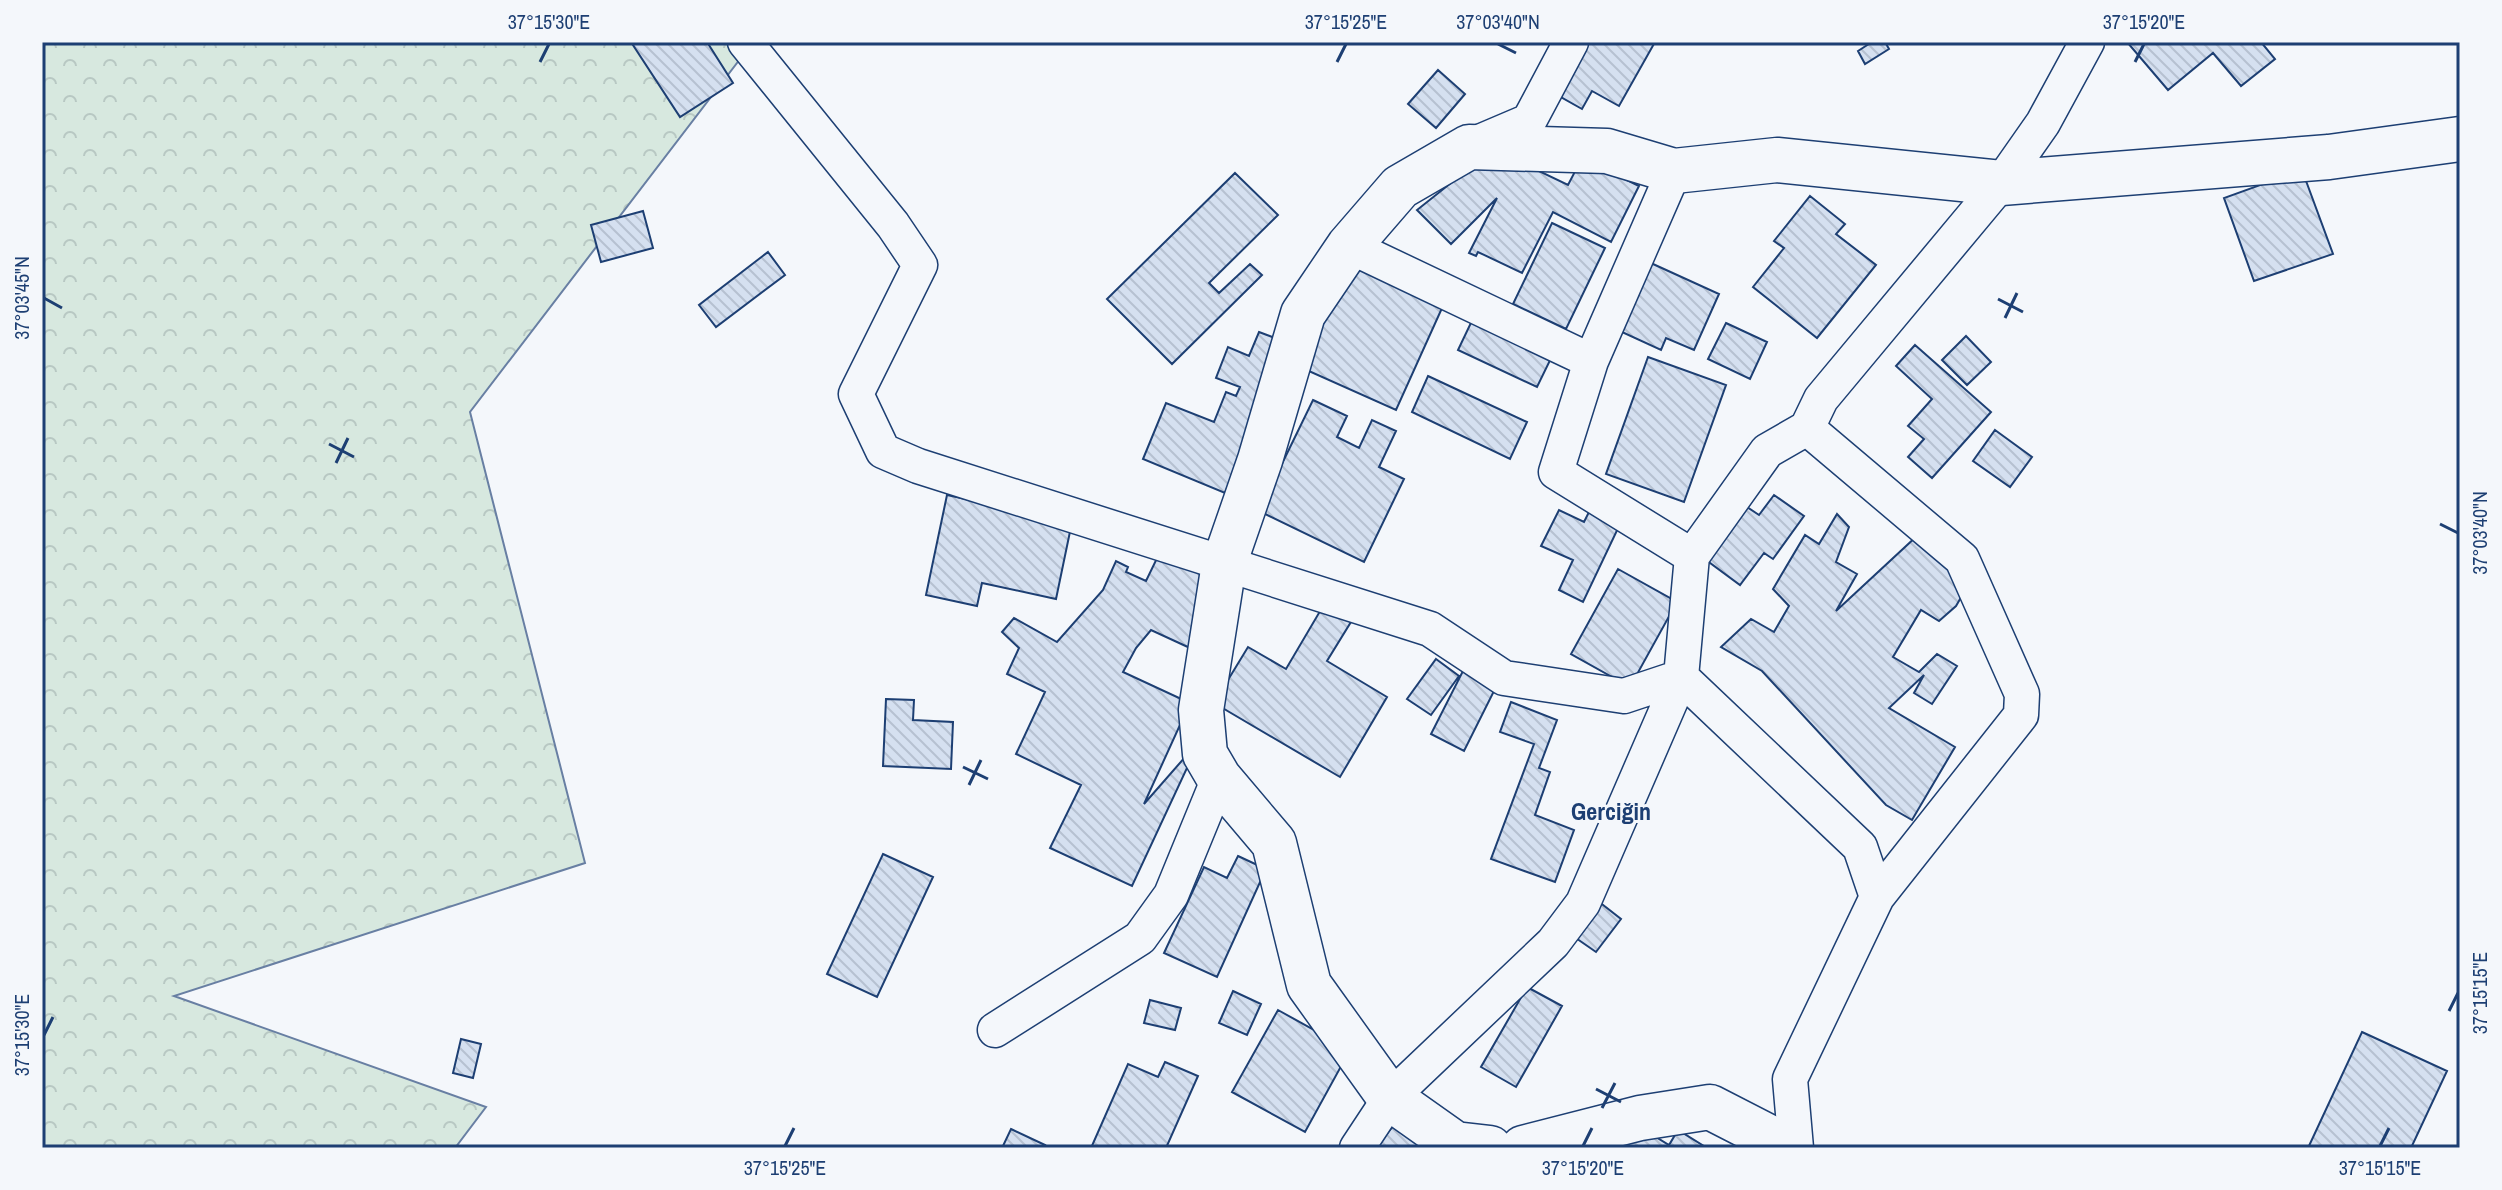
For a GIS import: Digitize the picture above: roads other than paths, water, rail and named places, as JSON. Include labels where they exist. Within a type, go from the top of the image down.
[{"type":"street","points":[[745,42],[893,225],[920,265],[856,394],[883,451],[918,466],[1430,629],[1504,678],[1624,696],[1681,677]]},
{"type":"street","points":[[1490,1148],[1455,1144],[1390,1098],[1309,985],[1274,843],[1219,778],[1205,754],[1201,710],[1224,564],[1260,460],[1303,314],[1349,246],[1400,187],[1469,147],[1529,121],[1571,42]]},
{"type":"street","points":[[1357,1148],[1390,1098],[1553,943],[1583,903],[1681,677],[1692,556],[1767,451],[1807,428],[1821,399],[2001,183],[2043,123],[2087,42]]},
{"type":"street","points":[[1469,147],[1607,151],[1674,171],[1777,160],[2001,183],[2329,157],[2460,139]]},
{"type":"street","points":[[1674,171],[1591,361],[1556,472],[1692,556]]},
{"type":"street","points":[[1349,246],[1591,361]]},
{"type":"street","points":[[1523,1148],[1640,1118],[1710,1107],[1793,1148],[1790,1079],[1877,897],[2021,715],[2022,694],[1962,559],[1807,428]]},
{"type":"street","points":[[1681,677],[1860,847],[1877,897]]},
{"type":"street","points":[[995,1030],[1140,938],[1171,895],[1219,778]]},
{"type":"district","name":"Gerciğin","points":[[1611,812]]}]
